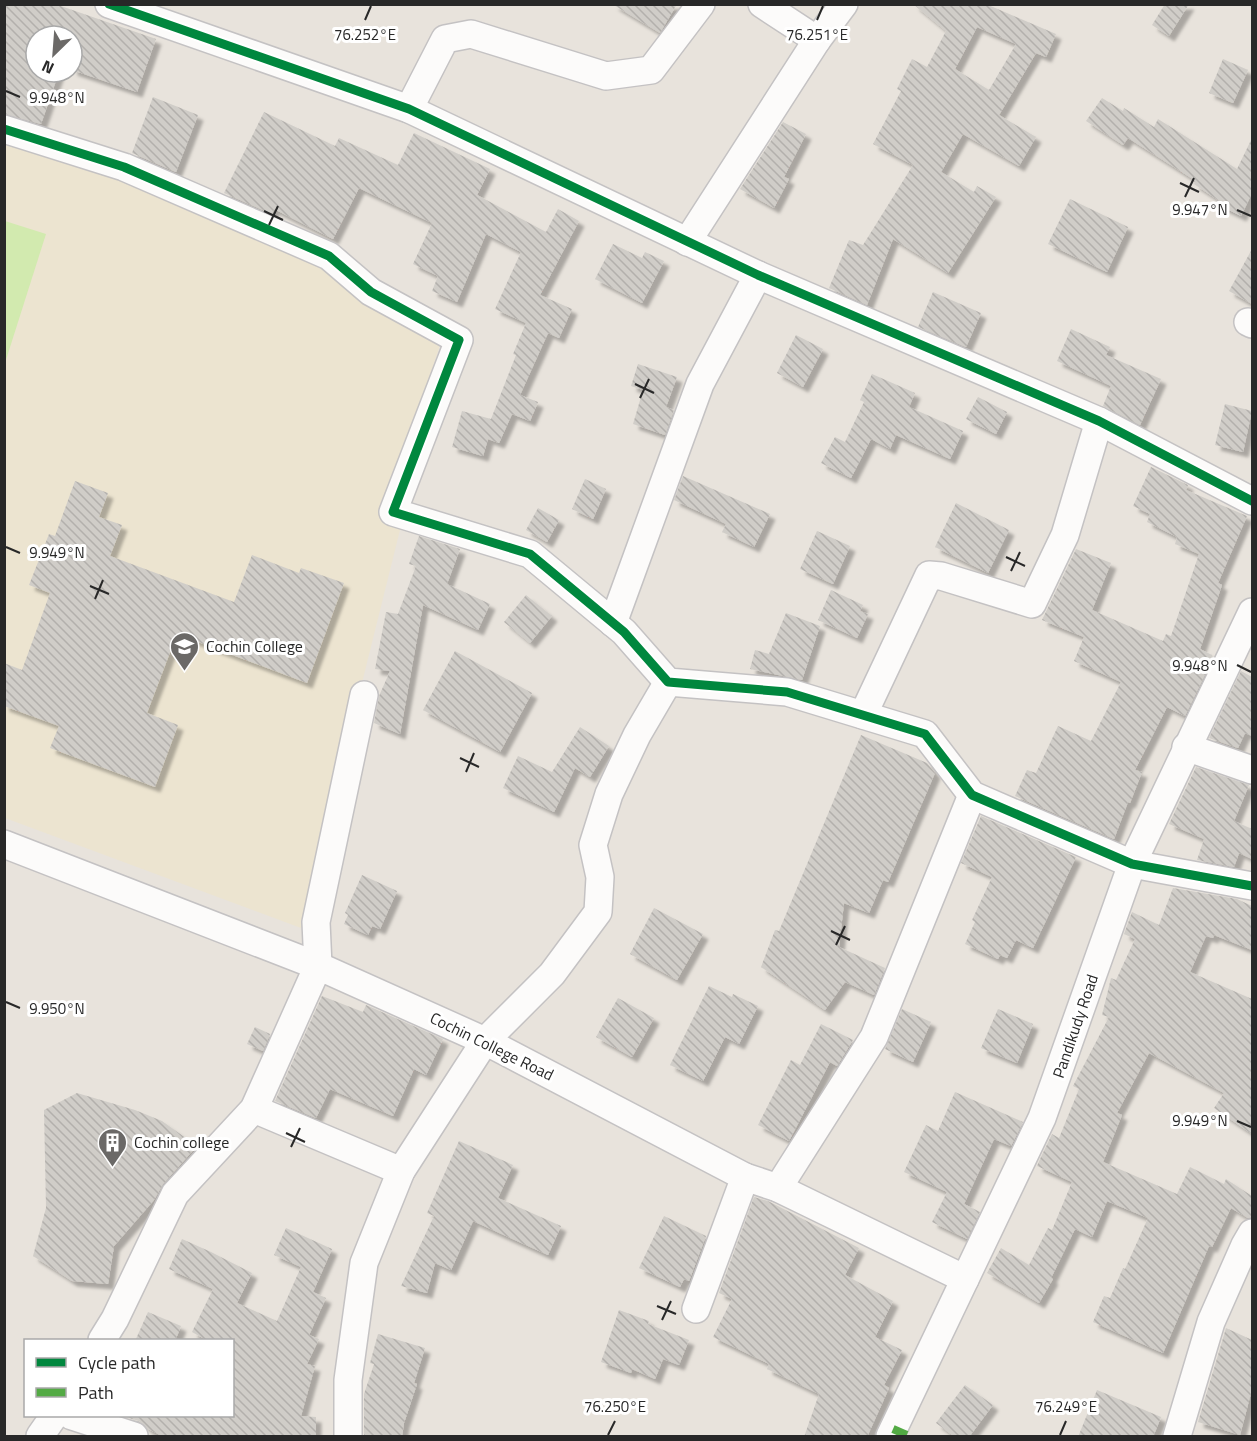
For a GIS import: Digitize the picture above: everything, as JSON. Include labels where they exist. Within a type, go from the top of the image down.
[{"type":"street","points":[[109,4],[409,109],[758,275],[1099,421],[1252,501]]},
{"type":"street","points":[[409,109],[445,39],[471,34],[606,76],[651,70],[701,4]]},
{"type":"street","points":[[762,4],[817,40]]},
{"type":"street","points":[[687,242],[817,40],[844,4]]},
{"type":"street","points":[[4,129],[124,167],[328,256],[371,292],[459,340],[393,512],[530,554],[624,632],[669,682],[787,692],[925,734],[972,795],[1132,864],[1252,886]]},
{"type":"street","points":[[613,623],[700,384],[758,275]]},
{"type":"street","points":[[863,715],[928,574],[1032,604],[1065,535],[1099,421]]},
{"type":"street","name":"Pandikudy Road","points":[[898,1434],[965,1279],[1042,1118],[1132,864],[1186,747],[1252,614]]},
{"type":"street","points":[[348,1437],[348,1380],[364,1263],[401,1172],[485,1041],[552,974],[598,912],[600,877],[593,844],[609,794],[637,735],[669,682]]},
{"type":"street","points":[[103,1339],[115,1320],[175,1194],[254,1109],[318,966],[316,922],[364,695]]},
{"type":"street","points":[[1186,747],[1252,770]]},
{"type":"street","points":[[778,1188],[874,1037],[972,795]]},
{"type":"street","name":"Cochin College Road","points":[[4,844],[318,966],[485,1041],[745,1177],[778,1188],[965,1279]]},
{"type":"street","points":[[254,1109],[401,1172]]},
{"type":"street","points":[[696,1309],[745,1177]]},
{"type":"street","points":[[1177,1437],[1210,1322],[1252,1233]]},
{"type":"street","points":[[40,1437],[53,1417]]},
{"type":"street","points":[[75,1417],[134,1437]]},
{"type":"shaded area","name":"Cochin College","points":[[4,137],[120,175],[335,269],[440,345],[384,519],[401,526],[301,928],[5,818]]},
{"type":"green space","points":[[4,221],[46,234],[5,363]]},
{"type":"building","points":[[4,4],[55,4],[156,39],[137,92],[84,74],[84,24],[24,24],[24,84],[55,84],[41,124],[4,114]]},
{"type":"building","points":[[612,4],[677,4],[660,33]]},
{"type":"building","points":[[913,4],[986,4],[1056,34],[1046,57],[1036,53],[999,115],[1036,137],[1019,166],[963,134],[941,172],[974,192],[977,186],[996,197],[948,273],[893,239],[867,305],[829,288],[849,240],[863,245],[913,165],[873,144],[901,91],[897,89],[912,59],[927,67],[946,31]],"holes":[[[977,27],[1016,44],[989,90],[955,69]]]},
{"type":"building","points":[[1165,4],[1189,4],[1169,36],[1152,25]]},
{"type":"building","points":[[1223,59],[1248,70],[1233,103],[1209,93]]},
{"type":"building","points":[[153,97],[198,115],[176,172],[132,153]]},
{"type":"building","points":[[1102,98],[1123,111],[1124,108],[1154,127],[1158,119],[1237,169],[1252,138],[1252,193],[1241,216],[1219,205],[1221,202],[1194,184],[1196,181],[1128,138],[1123,145],[1086,121]]},
{"type":"building","points":[[264,112],[335,146],[339,138],[398,165],[414,133],[490,169],[477,195],[546,232],[558,209],[579,221],[540,295],[572,309],[559,338],[548,333],[520,395],[538,402],[530,421],[512,414],[499,443],[488,439],[483,456],[452,447],[462,411],[491,419],[516,355],[513,354],[526,323],[495,309],[521,252],[486,234],[457,302],[432,291],[438,276],[413,264],[432,223],[359,188],[333,239],[274,209],[272,214],[224,193]]},
{"type":"building","points":[[783,122],[806,134],[784,177],[789,179],[774,208],[740,189]]},
{"type":"building","points":[[1070,199],[1128,227],[1107,272],[1048,244]]},
{"type":"building","points":[[613,244],[642,258],[645,252],[664,261],[642,303],[595,279]]},
{"type":"building","points":[[1252,249],[1252,304],[1229,291]]},
{"type":"building","points":[[933,292],[981,313],[966,347],[918,327]]},
{"type":"building","points":[[1071,329],[1110,347],[1106,355],[1161,379],[1140,425],[1103,406],[1111,386],[1057,361]]},
{"type":"building","points":[[796,335],[823,349],[803,387],[777,373]]},
{"type":"building","points":[[638,364],[677,377],[666,407],[674,410],[665,435],[633,424],[643,390],[631,386]]},
{"type":"building","points":[[872,374],[915,393],[909,407],[963,431],[950,459],[896,435],[890,449],[871,439],[851,478],[821,463],[835,437],[845,442],[864,402],[860,400]]},
{"type":"building","points":[[978,397],[1007,412],[996,434],[966,419]]},
{"type":"building","points":[[1225,404],[1252,411],[1243,452],[1215,445]]},
{"type":"building","points":[[1151,467],[1188,485],[1186,490],[1247,516],[1218,583],[1222,585],[1200,649],[1212,655],[1213,658],[1185,716],[1167,707],[1135,770],[1142,772],[1114,839],[1015,796],[1027,770],[1036,773],[1058,726],[1091,741],[1121,682],[1074,661],[1084,637],[1042,620],[1076,549],[1111,563],[1092,610],[1163,641],[1166,634],[1171,636],[1199,554],[1175,544],[1177,537],[1147,522],[1150,514],[1133,506]]},
{"type":"building","points":[[683,476],[770,514],[754,547],[722,532],[726,524],[674,500]]},
{"type":"building","points":[[585,479],[606,489],[593,519],[572,509]]},
{"type":"building","points":[[75,481],[108,493],[99,517],[122,525],[110,556],[234,602],[252,555],[299,573],[301,568],[344,583],[307,683],[177,634],[147,713],[178,725],[155,787],[50,748],[59,726],[4,706],[4,663],[22,670],[50,593],[29,585],[49,534],[55,536]]},
{"type":"building","points":[[956,503],[1009,530],[988,573],[935,547]]},
{"type":"building","points":[[538,508],[559,520],[547,542],[526,530]]},
{"type":"building","points":[[817,531],[850,546],[833,584],[800,569]]},
{"type":"building","points":[[419,536],[460,549],[447,584],[490,604],[478,630],[423,605],[400,734],[374,723],[379,696],[390,671],[375,669],[386,612],[398,614],[416,566],[409,564]]},
{"type":"building","points":[[831,590],[863,605],[860,611],[868,614],[857,638],[818,620]]},
{"type":"building","points":[[526,595],[552,616],[530,643],[504,622]]},
{"type":"building","points":[[786,613],[820,626],[802,680],[750,669],[755,650],[769,654]]},
{"type":"building","points":[[455,651],[532,693],[500,752],[423,710]]},
{"type":"building","points":[[1241,671],[1252,677],[1252,736],[1245,733],[1238,748],[1209,738]]},
{"type":"building","points":[[580,727],[609,746],[590,777],[575,768],[554,812],[503,788],[518,756],[552,772]]},
{"type":"building","points":[[861,735],[927,763],[935,773],[888,882],[883,880],[869,913],[844,903],[839,947],[885,968],[874,995],[845,982],[825,1010],[761,967],[775,930],[779,931]]},
{"type":"building","points":[[1196,767],[1249,785],[1234,821],[1252,829],[1252,859],[1239,853],[1234,867],[1197,860],[1204,839],[1169,824]]},
{"type":"building","points":[[981,816],[1076,857],[1033,948],[1016,940],[1007,958],[1000,955],[998,959],[965,944],[975,922],[972,920],[992,877],[961,863]]},
{"type":"building","points":[[362,875],[397,891],[380,929],[372,926],[368,935],[344,924],[348,915],[345,913]]},
{"type":"building","points":[[1173,888],[1237,899],[1252,906],[1252,950],[1214,935],[1213,938],[1206,936],[1190,972],[1252,999],[1252,1134],[1214,1108],[1224,1093],[1149,1053],[1117,1113],[1122,1115],[1103,1162],[1177,1194],[1190,1167],[1224,1184],[1226,1179],[1252,1196],[1252,1217],[1248,1218],[1231,1208],[1212,1247],[1209,1246],[1163,1353],[1093,1322],[1104,1296],[1110,1298],[1148,1218],[1107,1201],[1092,1237],[1075,1229],[1051,1278],[1053,1279],[1039,1303],[987,1273],[1001,1248],[1029,1265],[1048,1228],[1052,1230],[1072,1182],[1037,1166],[1052,1134],[1059,1138],[1079,1089],[1073,1086],[1109,1017],[1102,1015],[1111,978],[1116,980],[1135,939],[1124,934],[1132,912],[1159,925]]},
{"type":"building","points":[[654,908],[703,934],[677,980],[630,954]]},
{"type":"building","points":[[709,986],[758,1006],[739,1044],[725,1037],[703,1081],[670,1065]]},
{"type":"building","points":[[322,996],[363,1012],[366,1005],[443,1039],[426,1075],[414,1069],[393,1116],[330,1089],[316,1118],[275,1101]]},
{"type":"building","points":[[618,998],[654,1018],[632,1057],[596,1037]]},
{"type":"building","points":[[902,1009],[931,1022],[913,1062],[885,1049]]},
{"type":"building","points":[[998,1009],[1033,1024],[1017,1063],[981,1048]]},
{"type":"building","points":[[821,1024],[853,1040],[837,1066],[830,1062],[789,1141],[758,1125],[791,1060],[800,1065]]},
{"type":"building","points":[[255,1027],[270,1034],[263,1051],[247,1044]]},
{"type":"building","points":[[955,1092],[1023,1122],[1011,1146],[994,1139],[964,1204],[980,1212],[967,1239],[932,1222],[947,1192],[904,1172],[926,1125],[938,1131]]},
{"type":"building","name":"Cochin college","points":[[77,1093],[135,1110],[162,1121],[197,1146],[163,1184],[154,1200],[114,1246],[108,1284],[72,1281],[33,1256],[46,1208],[44,1110]]},
{"type":"building","points":[[459,1141],[513,1165],[498,1198],[561,1226],[548,1255],[473,1221],[451,1270],[435,1263],[427,1293],[401,1286],[434,1216],[427,1213]]},
{"type":"building","points":[[754,1197],[768,1201],[859,1248],[845,1275],[893,1301],[875,1337],[902,1350],[884,1385],[889,1388],[867,1437],[804,1437],[819,1394],[767,1369],[769,1364],[713,1337],[732,1299],[719,1293]]},
{"type":"building","points":[[664,1216],[706,1236],[689,1281],[684,1279],[680,1287],[639,1268]]},
{"type":"building","points":[[286,1228],[332,1249],[313,1292],[326,1298],[309,1335],[319,1339],[307,1364],[315,1366],[301,1416],[316,1417],[316,1437],[164,1437],[148,1429],[139,1421],[125,1417],[234,1417],[234,1339],[204,1339],[192,1332],[213,1289],[169,1269],[182,1239],[211,1252],[252,1273],[237,1303],[277,1321],[301,1267],[274,1255]]},
{"type":"building","points":[[619,1310],[689,1340],[679,1365],[663,1359],[655,1379],[632,1369],[631,1373],[601,1362]]},
{"type":"building","points":[[148,1312],[181,1326],[176,1339],[136,1339]]},
{"type":"building","points":[[1226,1328],[1252,1340],[1252,1389],[1240,1435],[1198,1422]]},
{"type":"building","points":[[378,1334],[425,1348],[414,1383],[417,1384],[404,1423],[402,1437],[364,1437],[364,1394],[374,1364],[370,1363]]},
{"type":"building","points":[[965,1385],[993,1405],[969,1437],[955,1437],[936,1423]]},
{"type":"building","points":[[1097,1390],[1161,1417],[1153,1437],[1078,1437]]},
{"type":"marked path","points":[[893,1429],[909,1436]]},
{"type":"cycle path","points":[[109,4],[409,109],[758,275],[1099,421],[1252,501]]},
{"type":"cycle path","points":[[4,129],[124,167],[329,256],[371,292],[459,340],[393,512],[530,554],[624,632],[668,682],[787,692],[925,734],[972,795],[1132,864],[1252,886]]},
{"type":"place","name":"Cochin College","points":[[185,672]]},
{"type":"place","name":"Cochin college","points":[[113,1168]]}]
